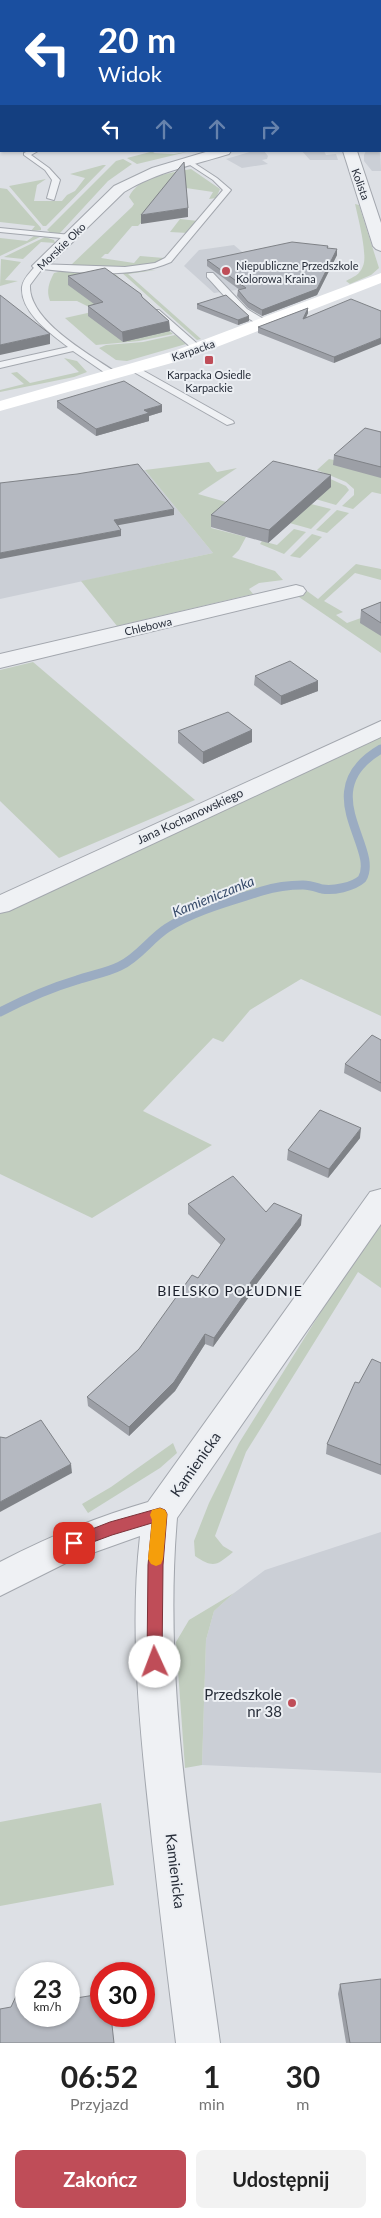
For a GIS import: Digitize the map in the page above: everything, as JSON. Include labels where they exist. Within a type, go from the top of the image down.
[{"type":"street","name":"Morskie Oko","points":[[40,266],[119,189],[132,180],[214,152]]},
{"type":"street","name":"Kolista","points":[[350,152],[381,246]]},
{"type":"street","name":"Karpacka","points":[[0,406],[135,369],[198,349],[381,278]]},
{"type":"street","name":"Chlebowa","points":[[0,661],[296,591]]},
{"type":"street","name":"Jana Kochanowskiego","points":[[0,905],[381,728]]},
{"type":"street","name":"Kamienicka","points":[[198,2043],[170,1823],[155,1679],[155,1565],[160,1514],[381,1200]]},
{"type":"street","points":[[0,1580],[56,1550],[110,1529],[160,1514]]},
{"type":"lane","points":[[32,152],[26,154],[47,169],[56,180],[51,198]]},
{"type":"lane","points":[[40,266],[63,268],[137,268],[158,266],[168,260],[227,190],[216,179],[189,162]]},
{"type":"lane","points":[[0,230],[71,237]]},
{"type":"lane","name":"Morskie Oko","points":[[40,266],[27,283],[26,298],[33,311],[74,348],[114,375]]},
{"type":"lane","points":[[210,275],[244,311],[264,323]]},
{"type":"lane","points":[[146,303],[198,349]]},
{"type":"lane","points":[[0,365],[74,348]]},
{"type":"lane","points":[[135,369],[230,423]]},
{"type":"shaded area","points":[[250,152],[265,152],[268,156],[267,159],[262,160],[268,164],[242,168],[226,159]]},
{"type":"shaded area","points":[[303,152],[324,152],[326,155],[336,154],[338,160],[310,160]]},
{"type":"shaded area","points":[[366,152],[380,152],[381,171],[372,171],[364,161]]},
{"type":"shaded area","name":"Niepubliczne Przedszkole Kolorowa Kraina","points":[[234,245],[269,275],[236,290],[214,293],[184,266],[199,250]]},
{"type":"shaded area","points":[[145,470],[213,553],[0,599],[0,493]]},
{"type":"shaded area","name":"Przedszkole nr 38","points":[[381,1532],[381,1773],[202,1765],[206,1640],[214,1611],[265,1570]]},
{"type":"green space","points":[[150,152],[174,154],[187,152],[137,164],[127,158]]},
{"type":"green space","points":[[123,159],[132,164],[108,181],[60,233],[51,233],[47,230],[116,161]]},
{"type":"green space","points":[[106,165],[46,226],[43,226],[9,186],[46,179],[37,185],[34,201],[62,201],[67,195],[75,191],[85,178],[70,174]]},
{"type":"green space","points":[[191,169],[220,189],[216,198],[209,199],[213,192],[186,188],[148,215],[138,226],[132,226],[108,254],[101,258],[134,263],[140,256],[164,258],[157,263],[146,266],[70,266],[132,207],[134,204],[129,197],[140,184],[165,174]]},
{"type":"green space","points":[[0,188],[7,189],[41,230],[31,231],[35,226],[0,222]]},
{"type":"green space","points":[[355,204],[359,205],[379,268],[371,275],[350,284],[346,281],[360,272],[364,261],[362,236]]},
{"type":"green space","points":[[180,219],[198,221],[188,233],[170,232]]},
{"type":"green space","points":[[34,236],[40,237],[0,256],[0,238],[27,241]]},
{"type":"green space","points":[[45,237],[54,240],[55,243],[41,242],[23,259],[4,257]]},
{"type":"green space","points":[[1,259],[21,262],[5,280],[18,281],[0,286]]},
{"type":"green space","points":[[156,270],[128,274],[201,339],[197,340],[121,272]]},
{"type":"green space","points":[[62,271],[113,272],[140,297],[89,307],[77,301],[50,301],[48,290],[51,280],[54,273]]},
{"type":"green space","points":[[141,307],[173,334],[139,341],[96,345],[65,318],[101,310]]},
{"type":"green space","points":[[175,335],[186,344],[127,361],[116,360],[99,348],[106,345],[143,342]]},
{"type":"green space","points":[[64,358],[77,361],[87,372],[74,377],[0,392],[0,390],[24,384],[11,373],[17,372],[30,383],[79,372]]},
{"type":"green space","points":[[329,459],[381,477],[381,494],[372,492],[353,509],[342,506],[354,495],[354,489],[346,482],[317,470]]},
{"type":"green space","points":[[209,462],[217,472],[237,468],[198,494],[226,502],[227,513],[213,522],[211,528],[246,537],[239,550],[232,557],[275,571],[283,580],[259,583],[249,589],[253,594],[117,626],[81,581],[213,553],[145,470]]},
{"type":"green space","points":[[317,473],[346,486],[349,490],[336,505],[312,498]]},
{"type":"green space","points":[[307,503],[331,509],[311,529],[286,522]]},
{"type":"green space","points":[[337,510],[349,513],[327,533],[316,530]]},
{"type":"green space","points":[[294,529],[306,532],[284,554],[260,544],[262,541],[277,545]]},
{"type":"green space","points":[[312,534],[322,537],[300,558],[290,556]]},
{"type":"green space","points":[[356,564],[381,569],[381,580],[355,573],[324,601],[343,612],[336,615],[347,623],[372,614],[381,636],[381,653],[296,595],[307,591],[318,599]]},
{"type":"green space","points":[[33,662],[195,800],[59,858],[0,801],[0,670]]},
{"type":"green space","points":[[381,733],[381,1016],[301,979],[250,1010],[223,1042],[213,1038],[143,1111],[212,1145],[92,1218],[0,1174],[0,914]]},
{"type":"green space","points":[[381,1221],[381,1288],[358,1272],[246,1452],[215,1536],[223,1546],[233,1552],[215,1564],[201,1560],[195,1556],[194,1541],[209,1503],[239,1443],[350,1265]]},
{"type":"green space","points":[[173,1443],[177,1453],[160,1468],[88,1513],[82,1504],[111,1487]]},
{"type":"green space","points":[[234,1593],[214,1611],[206,1640],[202,1765],[185,1768],[176,1642],[189,1620]]},
{"type":"green space","points":[[101,1803],[114,1885],[0,1906],[0,1822]]},
{"type":"building","points":[[184,162],[188,208],[141,215]]},
{"type":"building","points":[[292,242],[328,246],[327,248],[337,249],[317,289],[262,310],[248,302],[238,290],[246,288],[207,260]]},
{"type":"building","points":[[105,268],[141,294],[169,321],[122,332],[88,306],[103,302],[68,276]]},
{"type":"building","points":[[0,295],[50,334],[0,345]]},
{"type":"building","points":[[226,295],[249,316],[238,320],[197,304]]},
{"type":"building","points":[[351,299],[381,311],[381,338],[334,357],[258,327],[308,308],[303,319]]},
{"type":"building","points":[[124,381],[162,405],[144,410],[149,413],[96,429],[57,401]]},
{"type":"building","points":[[365,428],[381,432],[381,467],[334,455]]},
{"type":"building","points":[[273,461],[331,475],[269,530],[211,515]]},
{"type":"building","points":[[138,464],[174,509],[114,520],[121,530],[0,553],[0,483],[77,474]]},
{"type":"building","points":[[381,602],[381,623],[361,610]]},
{"type":"building","points":[[290,661],[318,681],[281,696],[255,676]]},
{"type":"building","points":[[228,712],[252,730],[203,752],[178,731]]},
{"type":"building","points":[[372,1035],[381,1040],[381,1083],[345,1064]]},
{"type":"building","points":[[320,1110],[361,1128],[329,1169],[288,1150]]},
{"type":"building","points":[[233,1176],[266,1212],[274,1203],[302,1215],[250,1283],[252,1284],[214,1338],[205,1334],[174,1382],[129,1427],[87,1397],[139,1349],[192,1275],[198,1278],[225,1239],[188,1204]]},
{"type":"building","points":[[372,1359],[381,1363],[381,1465],[327,1444],[355,1382],[359,1383]]},
{"type":"building","points":[[41,1420],[71,1464],[0,1502],[0,1437],[6,1438]]},
{"type":"building","points":[[381,1979],[381,2043],[350,2043],[340,1984]]},
{"type":"building","points":[[90,1996],[90,2027],[112,2027],[114,2043],[0,2043],[0,2009],[11,2007],[15,1998],[15,2027],[80,2027],[80,1997]]},
{"type":"waterway","name":"Kamieniczanka","points":[[0,1012],[47,990],[120,966],[133,958],[167,928],[213,906],[277,887],[306,885],[322,889],[332,889],[343,888],[358,882],[362,879],[365,866],[363,852],[348,800],[350,783],[360,765],[381,749]]},
{"type":"slow traffic","points":[[156,1559],[160,1514],[157,1515]]},
{"type":"place","name":"Niepubliczne Przedszkole Kolorowa Kraina","points":[[226,271]]},
{"type":"place","name":"Karpacka Osiedle Karpackie","points":[[209,360]]},
{"type":"place","name":"Przedszkole nr 38","points":[[292,1703]]},
{"type":"district","name":"BIELSKO POŁUDNIE","points":[[230,1290]]},
{"type":"route","points":[[74,1543],[110,1529],[160,1514],[155,1565],[155,1662]]}]
